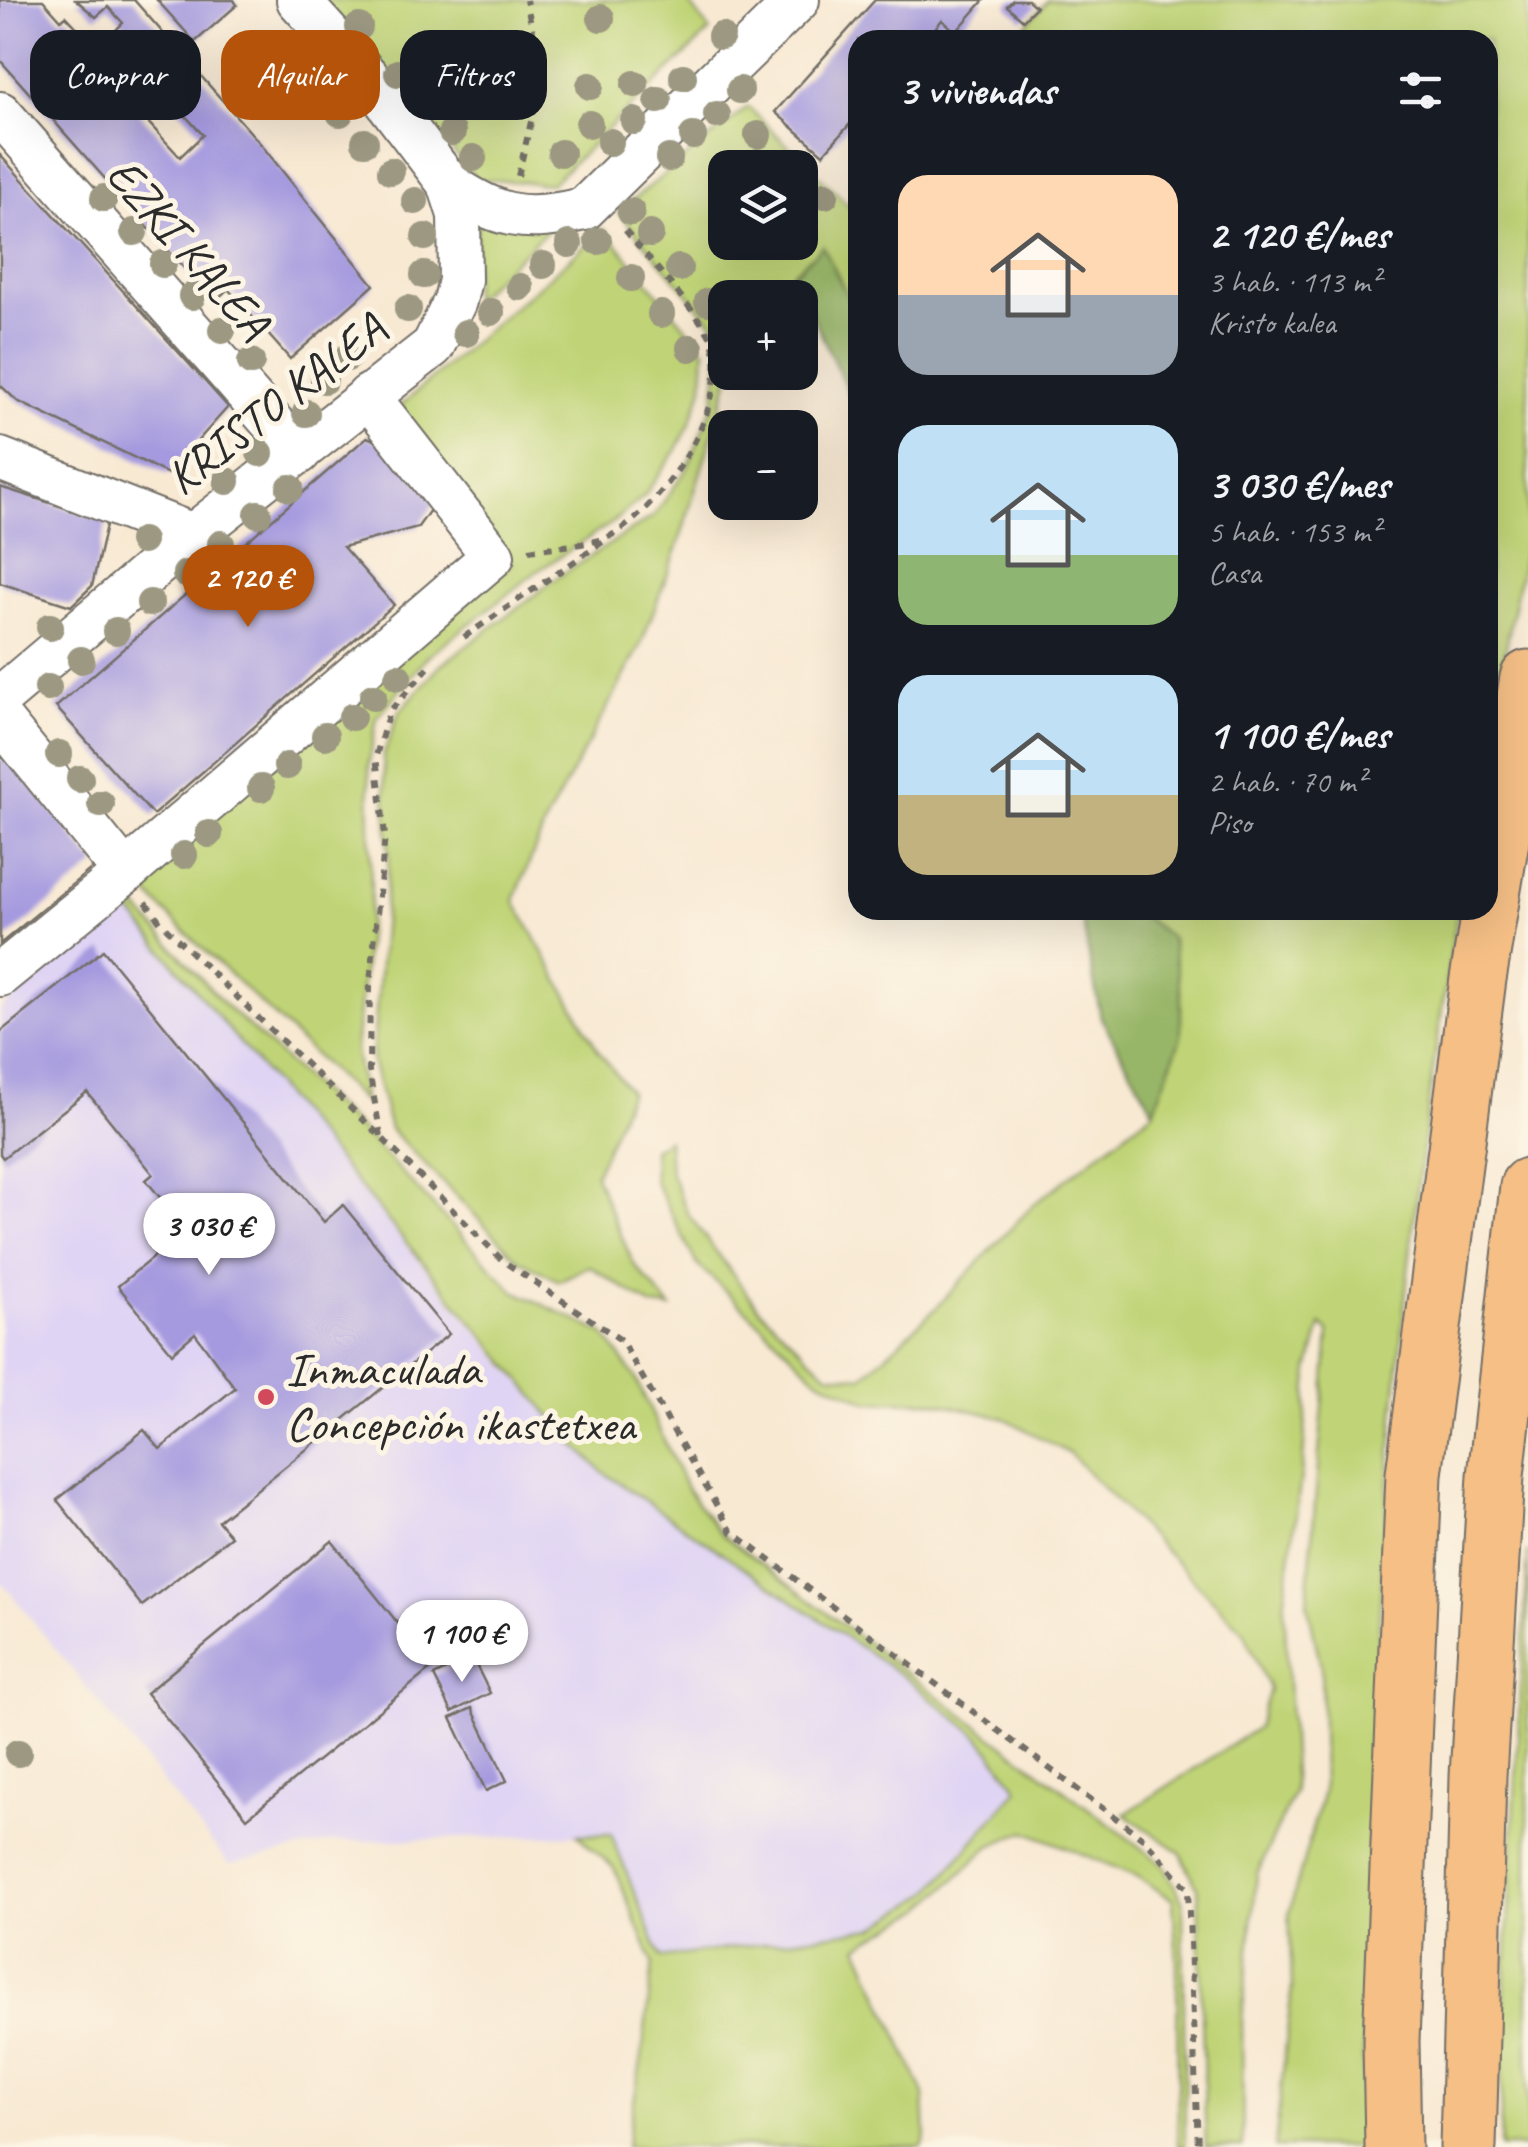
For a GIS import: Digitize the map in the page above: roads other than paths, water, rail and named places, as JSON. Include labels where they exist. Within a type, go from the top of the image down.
[{"type":"highway","points":[[1498,859],[1528,678]]},
{"type":"highway","points":[[1393,2147],[1392,2022],[1414,1474],[1488,920]]},
{"type":"highway","points":[[1468,2147],[1478,1776],[1496,1476],[1528,1186]]},
{"type":"street","points":[[298,0],[366,76],[450,184],[475,202],[508,216],[558,215],[590,202],[798,0]]},
{"type":"street","name":"EZKI KALEA","points":[[0,113],[299,452]]},
{"type":"street","name":"KRISTO KALEA","points":[[0,698],[192,534],[433,346],[455,301],[460,280],[459,215],[450,184]]},
{"type":"street","points":[[0,975],[125,873],[493,556],[368,396]]},
{"type":"street","points":[[0,458],[192,534]]},
{"type":"street","points":[[0,718],[125,873]]},
{"type":"place","name":"Inmaculada Concepción ikastetxea","points":[[266,1397]]}]
